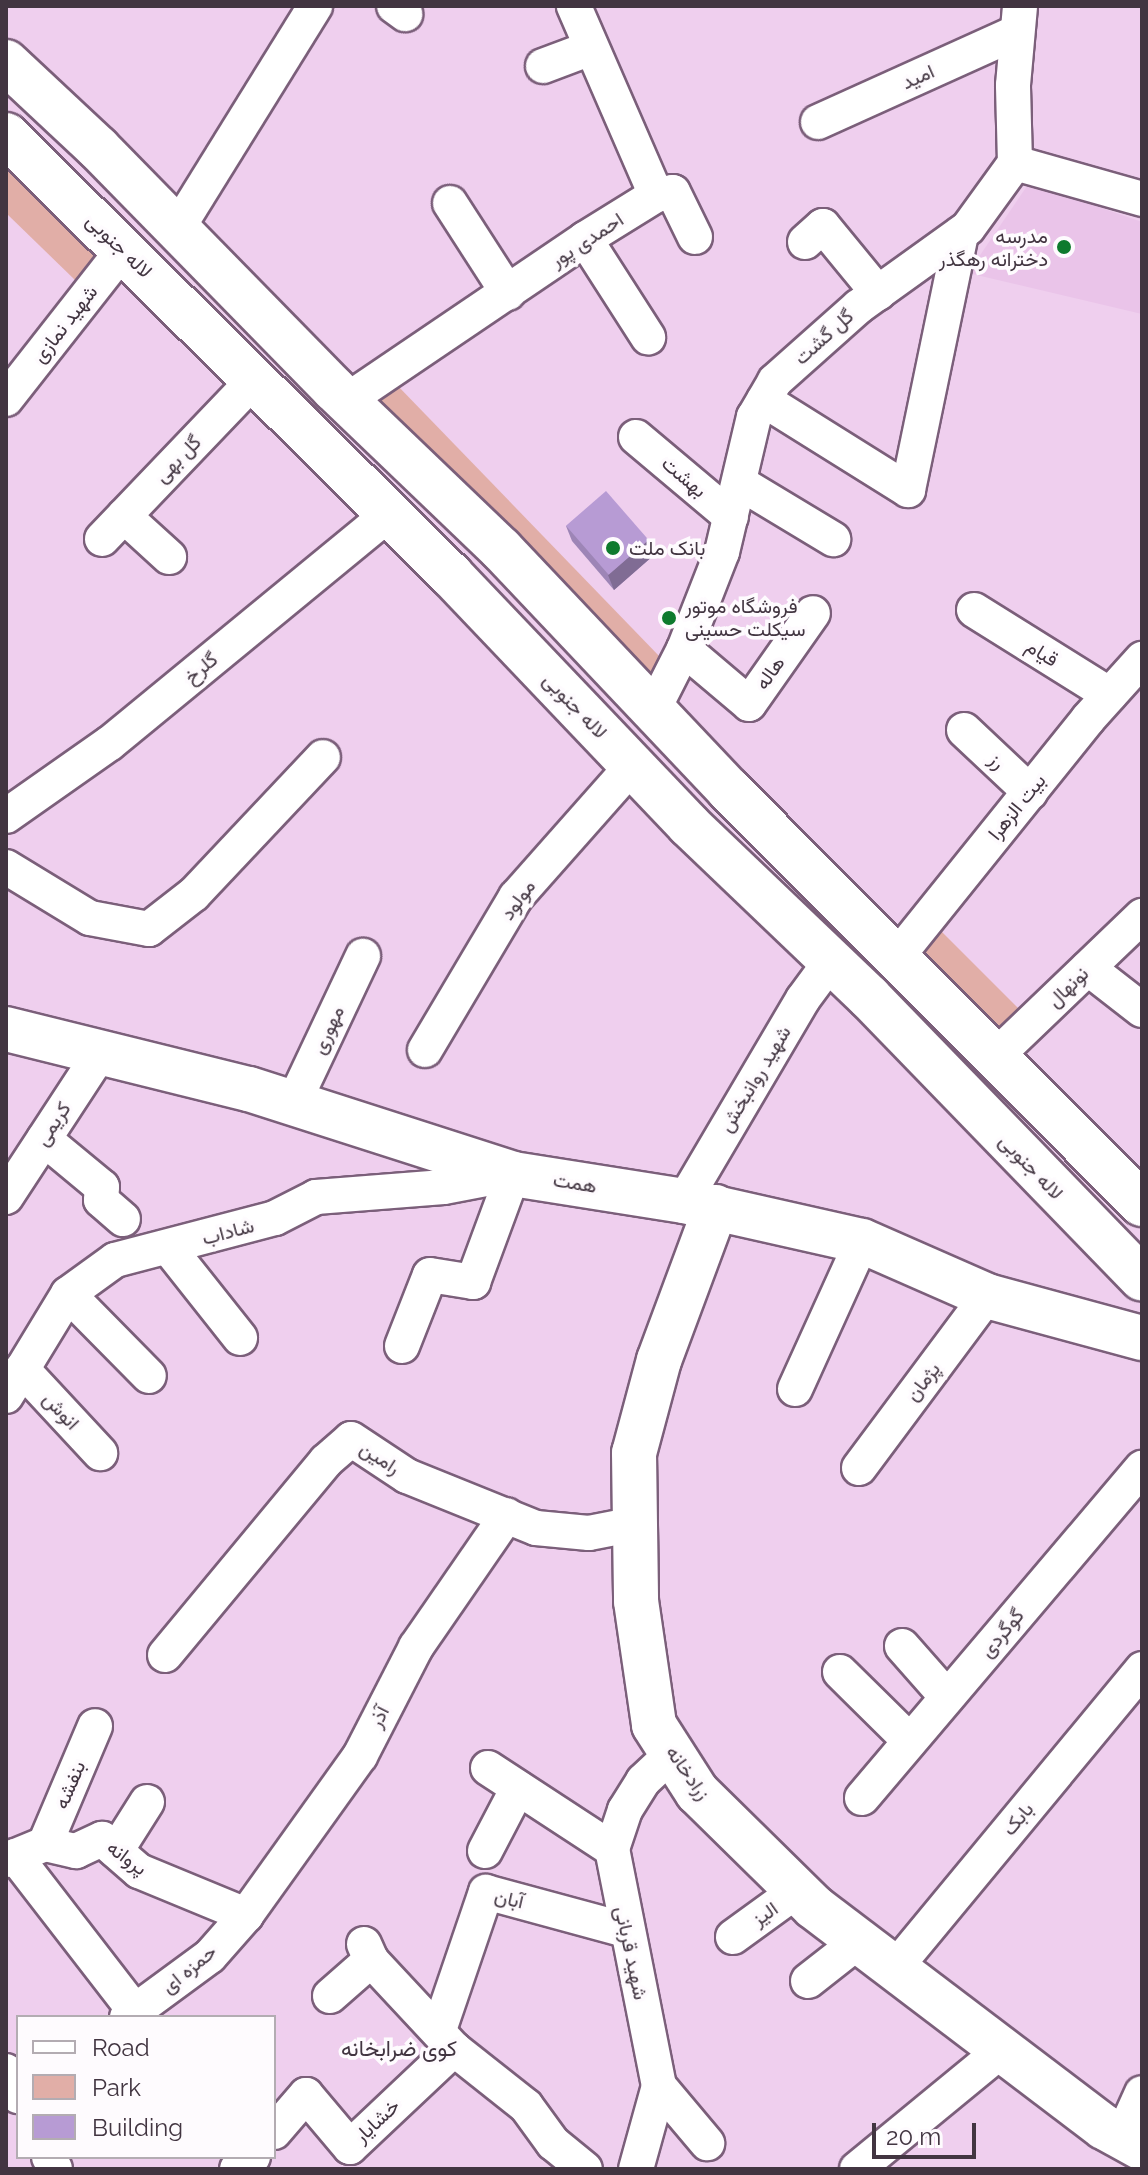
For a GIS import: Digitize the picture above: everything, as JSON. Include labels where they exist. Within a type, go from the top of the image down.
[{"type":"main road","points":[[6,62],[177,229],[346,401],[508,557],[896,958],[1142,1204]]},
{"type":"main road","name":"لاله جنوبی","points":[[6,135],[390,513],[689,825],[831,961],[1142,1279]]},
{"type":"main road","points":[[451,575],[487,592],[502,593],[513,580],[508,557]]},
{"type":"main road","points":[[575,705],[575,678],[588,671],[612,677],[648,704]]},
{"type":"main road","name":"همت","points":[[6,1029],[293,1104],[513,1174],[700,1204],[862,1241],[987,1296],[1142,1338]]},
{"type":"main road","name":"زرادخانه","points":[[700,1204],[634,1453],[636,1601],[654,1725],[697,1792],[798,1890],[859,1941],[1002,2050],[1132,2142]]},
{"type":"street","points":[[177,229],[315,6]]},
{"type":"street","points":[[575,6],[656,195],[673,192],[695,237]]},
{"type":"street","points":[[1018,19],[1013,85],[1015,163],[1142,199]]},
{"type":"street","name":"امید","points":[[818,122],[1018,19]]},
{"type":"street","points":[[543,66],[591,48]]},
{"type":"street","name":"گل گشت","points":[[648,704],[684,649],[731,517],[754,417],[775,381],[878,293],[961,233],[1015,163]]},
{"type":"street","name":"احمدی پور","points":[[346,401],[585,239],[656,195]]},
{"type":"street","points":[[450,203],[508,293]]},
{"type":"street","points":[[805,242],[823,226],[878,293]]},
{"type":"street","points":[[764,400],[908,490],[961,233]]},
{"type":"street","points":[[585,239],[648,337]]},
{"type":"street","name":"شهید نمازی","points":[[6,399],[123,250]]},
{"type":"street","name":"گل بهی","points":[[169,557],[113,528],[255,379]]},
{"type":"street","name":"بهشت","points":[[636,437],[731,517]]},
{"type":"street","points":[[740,483],[833,539]]},
{"type":"street","name":"گلرخ","points":[[6,816],[110,743],[390,513]]},
{"type":"street","name":"قیام","points":[[974,610],[1110,695]]},
{"type":"street","name":"هاله","points":[[684,649],[749,704],[813,613]]},
{"type":"street","name":"بیت الزهرا","points":[[896,958],[1142,659]]},
{"type":"street","name":"رز","points":[[964,730],[1030,792]]},
{"type":"street","points":[[6,867],[90,918],[149,929],[194,894],[323,757]]},
{"type":"street","name":"مولود","points":[[425,1050],[516,897],[632,766]]},
{"type":"street","name":"نونهال","points":[[995,1057],[1142,916]]},
{"type":"street","name":"مهوری","points":[[293,1104],[363,956]]},
{"type":"street","name":"شهید روانبخش","points":[[700,1204],[803,999],[831,961]]},
{"type":"street","points":[[1088,968],[1142,1010]]},
{"type":"street","name":"کریمی","points":[[6,1197],[101,1052]]},
{"type":"street","points":[[44,1139],[102,1187],[101,1200],[123,1219]]},
{"type":"street","points":[[402,1346],[430,1275],[473,1282],[513,1174]]},
{"type":"street","name":"شاداب","points":[[14,1382],[68,1294],[115,1260],[275,1218],[316,1197],[444,1187],[513,1174]]},
{"type":"street","points":[[795,1389],[862,1241]]},
{"type":"street","points":[[168,1247],[240,1338]]},
{"type":"street","points":[[68,1294],[149,1376]]},
{"type":"street","name":"پژمان","points":[[859,1468],[987,1296]]},
{"type":"street","name":"انوش","points":[[14,1382],[100,1453]]},
{"type":"street","name":"رامین","points":[[165,1655],[326,1461],[351,1439],[407,1476],[536,1528],[589,1533],[635,1524]]},
{"type":"street","name":"گوگردی","points":[[862,1798],[1142,1468]]},
{"type":"street","name":"آذر","points":[[246,1915],[360,1756],[416,1647],[507,1515]]},
{"type":"street","points":[[902,1646],[947,1697]]},
{"type":"street","name":"بابک","points":[[895,1968],[1142,1669]]},
{"type":"street","points":[[840,1672],[910,1741]]},
{"type":"street","name":"بنفشه","points":[[22,1853],[95,1726]]},
{"type":"street","name":"شهید قربانی","points":[[636,2169],[659,2086],[612,1849],[625,1810],[643,1781],[673,1753]]},
{"type":"street","points":[[488,1768],[612,1849]]},
{"type":"street","points":[[485,1851],[518,1788]]},
{"type":"street","points":[[116,1851],[147,1802]]},
{"type":"street","name":"پروانه","points":[[22,1853],[76,1851],[102,1839],[139,1871],[246,1915]]},
{"type":"street","points":[[22,1853],[131,2014]]},
{"type":"street","name":"الیز","points":[[733,1937],[798,1890]]},
{"type":"street","name":"آبان","points":[[447,2040],[486,1892],[626,1930]]},
{"type":"street","name":"حمزه ای","points":[[131,2014],[210,1956],[246,1915]]},
{"type":"street","points":[[808,1981],[859,1941]]},
{"type":"street","points":[[330,1996],[367,1952],[447,2040],[526,2106],[553,2143],[585,2169]]},
{"type":"street","name":"خشایار","points":[[276,2130],[306,2095],[350,2147],[447,2040]]},
{"type":"street","points":[[857,2169],[1002,2050]]},
{"type":"street","points":[[659,2086],[707,2143]]},
{"type":"street","points":[[1132,2142],[1142,2093]]},
{"type":"shaded area","name":"مدرسه دخترانه رهگذر","points":[[1029,183],[1142,222],[1142,314],[968,273]]},
{"type":"green space","points":[[6,168],[97,256],[75,280],[6,213]]},
{"type":"green space","points":[[396,384],[661,658],[650,686],[370,403]]},
{"type":"green space","points":[[940,930],[1021,1011],[996,1035],[915,955]]},
{"type":"building","name":"بانک ملت","points":[[606,491],[649,540],[609,575],[566,526]]},
{"type":"place","name":"مدرسه دخترانه رهگذر","points":[[1064,247]]},
{"type":"place","name":"بانک ملت","points":[[613,548]]},
{"type":"place","name":"فروشگاه موتور سیکلت حسینی","points":[[669,618]]},
{"type":"district","name":"کوی ضرابخانه","points":[[399,2049]]}]
